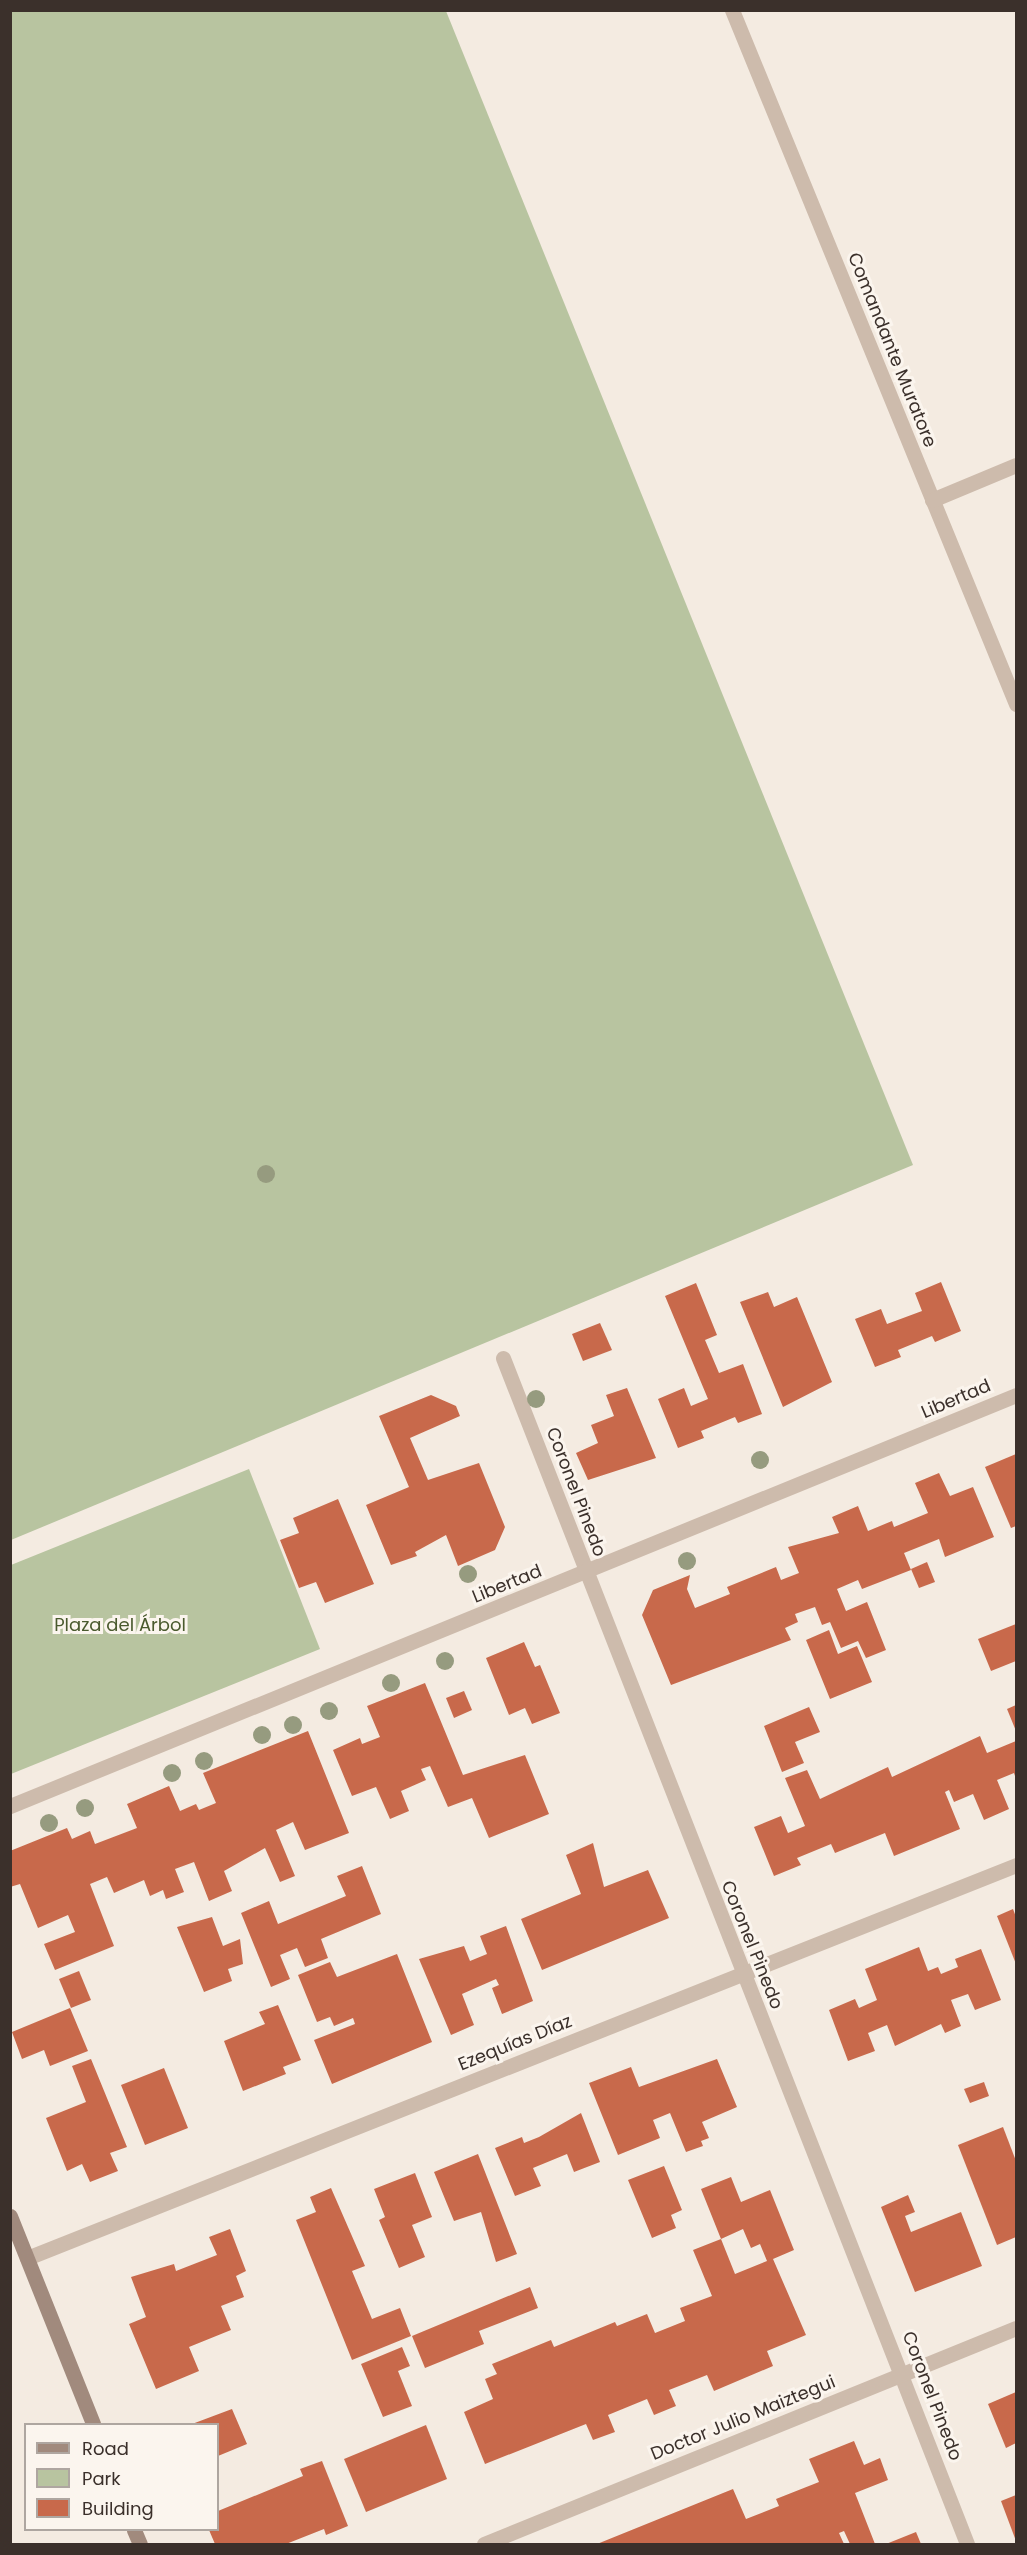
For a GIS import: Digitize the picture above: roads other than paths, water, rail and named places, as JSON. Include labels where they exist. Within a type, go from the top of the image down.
[{"type":"street","name":"Comandante Muratore","points":[[732,10],[1017,704]]},
{"type":"street","points":[[932,500],[1017,465]]},
{"type":"street","name":"Coronel Pinedo","points":[[503,1358],[742,1973],[903,2374],[968,2544]]},
{"type":"street","name":"Libertad","points":[[10,1806],[586,1573],[1017,1395]]},
{"type":"street","name":"Ezequías Díaz","points":[[27,2258],[1017,1866]]},
{"type":"street","points":[[10,2216],[93,2423]]},
{"type":"street","name":"Doctor Julio Maiztegui","points":[[484,2544],[1017,2328]]},
{"type":"park label","name":"Plaza del Árbol","points":[[120,1625]]}]
